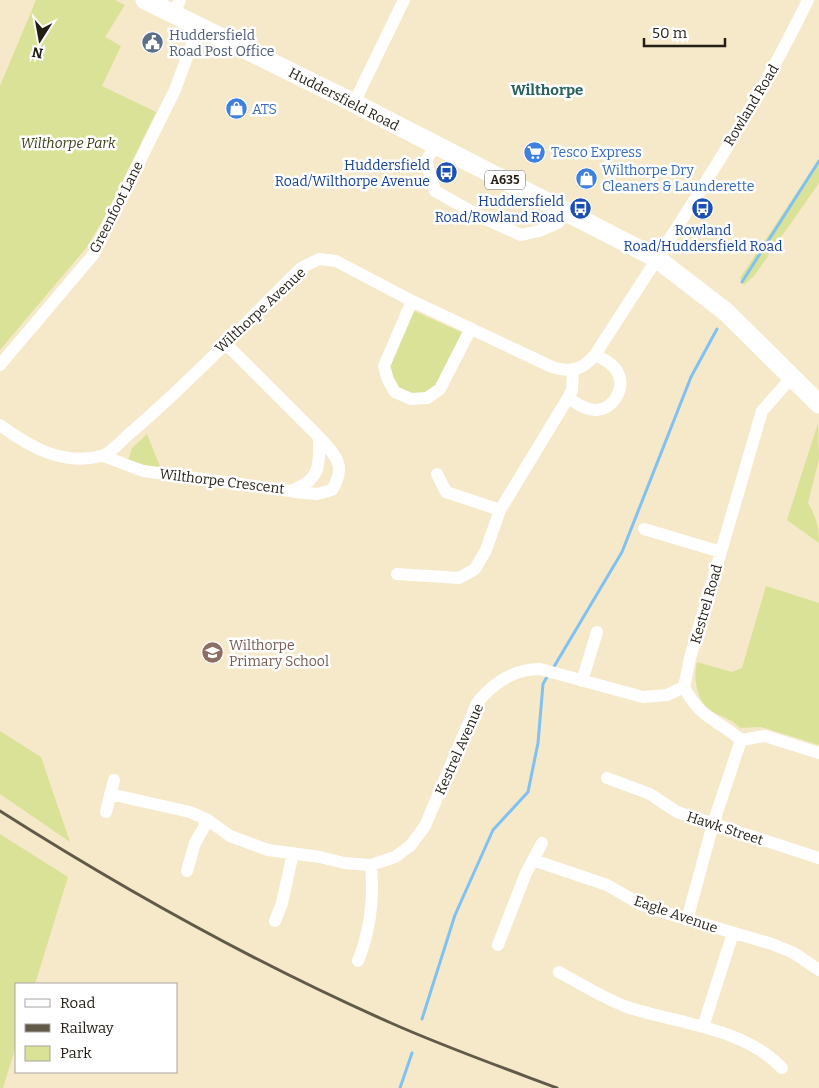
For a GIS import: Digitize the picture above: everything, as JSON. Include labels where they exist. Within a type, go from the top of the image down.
[{"type":"highway","name":"Huddersfield Road","points":[[145,0],[177,7],[198,26],[354,103],[656,258],[726,312],[792,377]]},
{"type":"highway","name":"A635","points":[[792,377],[819,404]]},
{"type":"street","points":[[354,103],[404,0]]},
{"type":"street","name":"Rowland Road","points":[[656,258],[757,96],[808,0]]},
{"type":"street","name":"Greenfoot Lane","points":[[0,365],[93,255],[175,90],[198,26]]},
{"type":"street","points":[[435,146],[426,161],[435,191],[484,218],[521,235],[558,224],[565,210]]},
{"type":"street","points":[[397,574],[459,578],[475,569],[486,550],[500,510],[572,390],[573,371],[581,368],[595,355],[656,258]]},
{"type":"street","name":"Wilthorpe Avenue","points":[[104,456],[145,420],[301,268],[318,260],[336,261],[412,301],[552,367],[573,371]]},
{"type":"street","points":[[412,301],[384,366],[388,380],[395,392],[411,399],[427,398],[440,389],[470,328]]},
{"type":"street","points":[[225,343],[337,457],[340,470],[338,480],[332,490],[317,494],[290,491]]},
{"type":"street","points":[[568,398],[588,409],[596,410],[612,404],[617,397],[620,380],[617,372],[612,365],[595,355]]},
{"type":"street","name":"Kestrel Road","points":[[684,687],[690,658],[762,411],[792,377]]},
{"type":"street","points":[[0,425],[20,440],[48,455],[80,459],[104,456]]},
{"type":"street","name":"Wilthorpe Crescent","points":[[104,456],[143,471],[290,491],[306,486],[320,465],[319,438]]},
{"type":"street","points":[[437,474],[446,492],[500,510]]},
{"type":"street","points":[[644,529],[721,552]]},
{"type":"street","points":[[582,680],[597,632]]},
{"type":"street","name":"Kestrel Avenue","points":[[110,794],[190,812],[208,820],[230,836],[250,844],[344,863],[371,865],[395,857],[411,845],[425,826],[477,703],[485,693],[504,678],[516,673],[540,669],[643,697],[667,695],[684,687]]},
{"type":"street","points":[[684,687],[702,714],[730,730],[741,740]]},
{"type":"street","points":[[741,740],[765,736],[819,753]]},
{"type":"street","points":[[687,920],[713,824],[741,740]]},
{"type":"street","name":"Hawk Street","points":[[607,778],[650,794],[677,812],[819,858]]},
{"type":"street","points":[[106,812],[114,780]]},
{"type":"street","points":[[187,871],[195,843],[208,820]]},
{"type":"street","points":[[498,945],[533,860],[542,843]]},
{"type":"street","points":[[275,921],[282,903],[293,853]]},
{"type":"street","name":"Eagle Avenue","points":[[533,860],[607,885],[640,904],[794,953],[819,970]]},
{"type":"street","points":[[358,962],[372,918],[371,865]]},
{"type":"street","points":[[703,1027],[732,933]]},
{"type":"street","points":[[559,972],[606,998],[628,1007],[703,1027],[756,1048],[770,1056],[782,1068]]},
{"type":"green space","name":"Wilthorpe Park","points":[[36,0],[115,0],[125,5],[105,37],[121,46],[102,86],[156,112],[108,211],[87,247],[0,350],[0,86]]},
{"type":"green space","points":[[819,159],[819,183],[754,276],[744,285],[740,278]]},
{"type":"green space","points":[[414,311],[463,333],[442,377],[425,392],[414,394],[402,391],[397,387],[390,371],[396,348]]},
{"type":"green space","points":[[818,423],[819,459],[808,503],[816,522],[819,543],[787,520]]},
{"type":"green space","points":[[147,434],[161,469],[128,461],[132,448]]},
{"type":"green space","points":[[766,586],[819,603],[819,745],[761,727],[740,728],[707,708],[697,690],[695,676],[697,662],[732,672],[742,668]]},
{"type":"green space","points":[[0,731],[41,757],[70,842],[0,794]]},
{"type":"green space","points":[[0,834],[68,877],[35,983],[15,983],[15,1049],[3,1088],[0,1088]]},
{"type":"waterway","points":[[742,282],[819,161]]},
{"type":"waterway","points":[[552,670],[622,552],[691,377],[717,329]]},
{"type":"waterway","points":[[422,1019],[455,915],[493,830],[528,792],[538,743],[543,684],[548,675]]},
{"type":"waterway","points":[[400,1088],[412,1053]]},
{"type":"railway","points":[[0,811],[143,897],[290,976],[411,1032],[557,1088]]},
{"type":"place","name":"Huddersfield Road Post Office","points":[[153,43]]},
{"type":"place","name":"ATS","points":[[236,109]]},
{"type":"place","name":"Tesco Express","points":[[535,152]]},
{"type":"place","name":"Huddersfield Road/Wilthorpe Avenue","points":[[446,173]]},
{"type":"place","name":"Wilthorpe Dry Cleaners & Launderette","points":[[586,178]]},
{"type":"place","name":"Rowland Road/Huddersfield Road","points":[[703,208]]},
{"type":"place","name":"Huddersfield Road/Rowland Road","points":[[580,209]]},
{"type":"place","name":"Wilthorpe Primary School","points":[[213,653]]},
{"type":"district","name":"Wilthorpe","points":[[547,90]]}]
